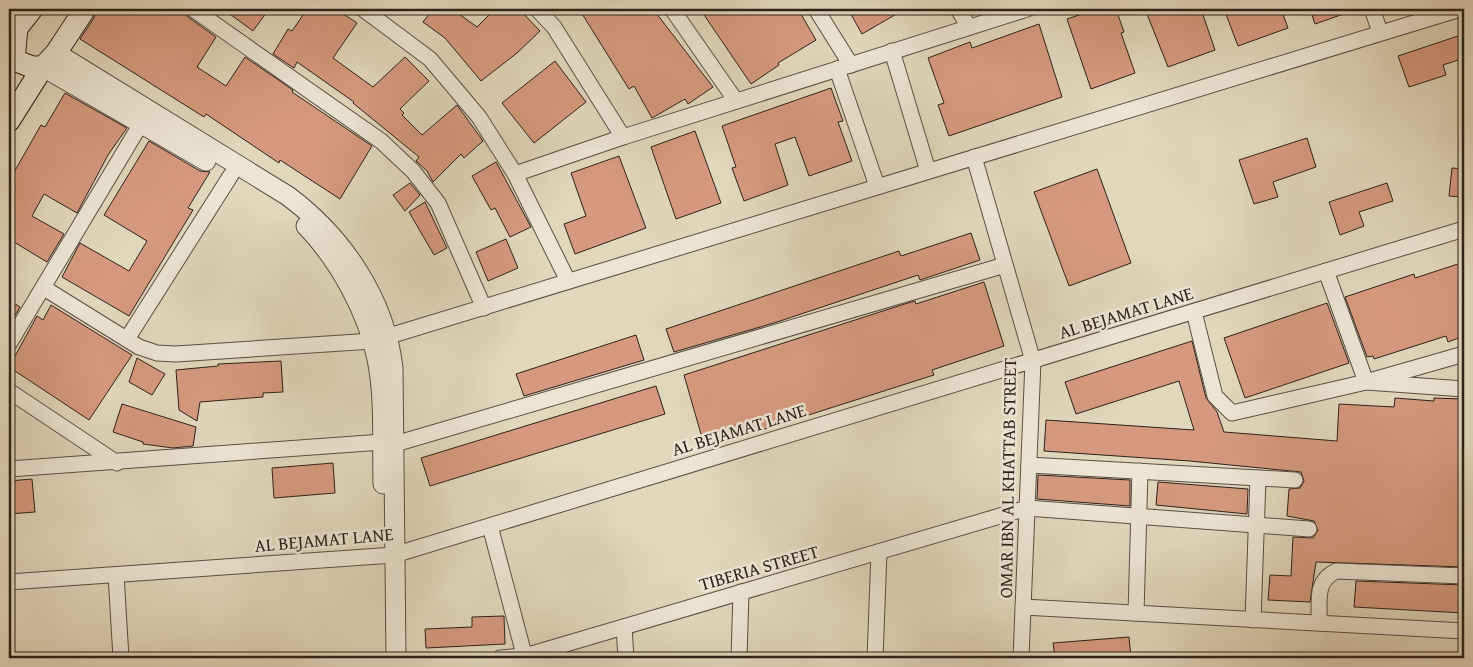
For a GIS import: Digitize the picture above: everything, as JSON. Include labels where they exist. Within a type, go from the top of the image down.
[{"type":"main road","points":[[32,9],[17,28],[12,57],[32,67],[49,60]]},
{"type":"main road","points":[[9,121],[83,10]]},
{"type":"street","points":[[193,9],[381,141],[413,171],[438,203],[484,308]]},
{"type":"street","points":[[363,9],[430,59],[479,117],[515,174],[568,281]]},
{"type":"street","points":[[537,9],[554,27],[623,137]]},
{"type":"street","points":[[672,9],[736,101]]},
{"type":"street","points":[[816,9],[844,67],[877,186]]},
{"type":"street","points":[[958,9],[969,27]]},
{"type":"street","points":[[515,174],[623,137],[1027,9]]},
{"type":"street","points":[[1372,9],[1380,32]]},
{"type":"street","points":[[44,288],[127,339],[148,350],[167,354],[380,339],[1460,9]]},
{"type":"street","points":[[892,52],[928,171]]},
{"type":"street","points":[[49,60],[142,122],[282,206],[319,240],[347,282],[380,339]]},
{"type":"street","points":[[49,60],[288,196],[305,208],[334,237],[371,294],[380,339],[380,381],[388,443],[384,511],[394,555],[396,658]]},
{"type":"street","points":[[9,344],[142,122]]},
{"type":"street","name":"OMAR IBN AL KHATTAB STREET","points":[[974,157],[1033,361],[1021,658]]},
{"type":"street","points":[[127,339],[231,175]]},
{"type":"street","name":"AL BEJAMAT LANE","points":[[9,582],[394,555],[1464,229]]},
{"type":"street","points":[[9,469],[388,443],[1005,265]]},
{"type":"street","points":[[1326,271],[1366,382]]},
{"type":"street","points":[[1194,312],[1215,396],[1232,413],[1366,382],[1464,354]]},
{"type":"street","points":[[1366,382],[1464,390]]},
{"type":"street","points":[[9,391],[117,462]]},
{"type":"street","points":[[1029,465],[1295,480]]},
{"type":"street","points":[[1136,613],[1140,471]]},
{"type":"street","points":[[1253,620],[1258,478]]},
{"type":"street","points":[[1027,508],[1309,529]]},
{"type":"street","name":"TIBERIA STREET","points":[[500,658],[525,657],[1027,508]]},
{"type":"street","points":[[490,526],[525,657]]},
{"type":"street","points":[[875,658],[879,552]]},
{"type":"street","points":[[1319,623],[1321,582],[1326,576],[1336,571],[1464,576]]},
{"type":"street","points":[[116,575],[121,658]]},
{"type":"street","points":[[739,658],[741,592]]},
{"type":"street","points":[[1023,607],[1464,631]]},
{"type":"street","points":[[624,627],[626,658]]},
{"type":"building","points":[[95,9],[180,9],[216,37],[197,67],[226,86],[245,57],[293,90],[292,92],[372,146],[340,199],[280,160],[279,163],[206,114],[204,117],[80,39],[94,18]]},
{"type":"building","points":[[223,9],[269,9],[253,31]]},
{"type":"building","points":[[307,9],[336,9],[357,23],[333,58],[373,87],[405,57],[429,81],[400,109],[404,113],[402,115],[422,135],[457,105],[483,141],[464,158],[461,154],[433,182],[427,171],[416,161],[419,157],[354,102],[297,62],[294,68],[273,54],[288,29],[292,31]]},
{"type":"building","points":[[433,9],[452,9],[477,27],[495,9],[519,9],[540,31],[517,53],[481,81],[445,38],[423,22]]},
{"type":"building","points":[[579,9],[653,9],[713,87],[688,104],[685,99],[652,118],[634,86],[629,89]]},
{"type":"building","points":[[700,9],[798,9],[816,40],[778,63],[779,65],[751,84]]},
{"type":"building","points":[[848,9],[905,9],[862,34]]},
{"type":"building","points":[[1097,9],[1116,9],[1124,32],[1121,33],[1135,73],[1091,89],[1067,19]]},
{"type":"building","points":[[1145,9],[1201,9],[1215,50],[1168,67]]},
{"type":"building","points":[[1224,9],[1281,9],[1288,28],[1238,46]]},
{"type":"building","points":[[1310,9],[1355,9],[1355,10],[1315,24]]},
{"type":"building","points":[[1039,24],[1062,97],[949,136],[938,105],[944,103],[928,58],[970,42],[972,48]]},
{"type":"building","points":[[1464,34],[1464,58],[1443,65],[1446,75],[1409,87],[1398,56]]},
{"type":"building","points":[[555,61],[586,102],[534,143],[502,103]]},
{"type":"building","points":[[831,88],[843,121],[838,122],[852,161],[809,176],[795,137],[775,144],[788,185],[744,201],[732,168],[736,167],[722,126]]},
{"type":"building","points":[[65,93],[127,128],[108,155],[77,213],[44,194],[32,216],[64,234],[47,262],[9,239],[9,181],[41,125],[45,127]]},
{"type":"building","points":[[695,131],[721,203],[676,219],[651,147]]},
{"type":"building","points":[[1307,138],[1316,167],[1273,182],[1278,197],[1254,204],[1239,160]]},
{"type":"building","points":[[149,141],[200,171],[210,172],[188,208],[193,210],[129,316],[62,277],[80,243],[129,271],[147,241],[104,215]]},
{"type":"building","points":[[619,156],[646,228],[575,254],[564,224],[586,216],[571,173]]},
{"type":"building","points":[[496,162],[531,227],[510,237],[495,208],[491,210],[472,176]]},
{"type":"building","points":[[1452,168],[1464,169],[1464,197],[1449,196]]},
{"type":"building","points":[[1097,169],[1131,263],[1069,286],[1034,192]]},
{"type":"building","points":[[410,183],[420,195],[405,211],[393,195]]},
{"type":"building","points":[[1387,183],[1393,201],[1359,212],[1364,226],[1340,235],[1329,202]]},
{"type":"building","points":[[425,202],[447,248],[434,255],[409,212]]},
{"type":"building","points":[[971,233],[980,260],[920,280],[918,275],[774,323],[674,352],[666,329],[899,251],[901,256]]},
{"type":"building","points":[[506,239],[518,268],[488,281],[476,252]]},
{"type":"building","points":[[1464,262],[1464,336],[1448,342],[1446,336],[1374,359],[1373,356],[1367,357],[1345,297],[1414,274],[1415,278]]},
{"type":"building","points":[[984,282],[1004,346],[932,370],[934,375],[705,448],[684,375],[911,302],[915,301],[916,304]]},
{"type":"building","points":[[9,300],[20,307],[9,326]]},
{"type":"building","points":[[1327,303],[1349,363],[1245,398],[1224,338]]},
{"type":"building","points":[[51,305],[132,355],[89,420],[9,367],[37,316],[43,320]]},
{"type":"building","points":[[636,335],[644,360],[524,396],[516,374]]},
{"type":"building","points":[[1192,341],[1206,398],[1217,412],[1224,432],[1337,441],[1339,404],[1394,407],[1395,398],[1434,401],[1434,398],[1461,399],[1459,450],[1464,450],[1464,567],[1316,562],[1310,602],[1268,600],[1270,575],[1291,576],[1293,537],[1313,538],[1318,530],[1314,521],[1287,516],[1289,489],[1300,488],[1304,481],[1301,472],[1190,461],[1044,451],[1046,420],[1194,430],[1179,381],[1076,414],[1065,382]]},
{"type":"building","points":[[137,358],[165,374],[152,395],[129,382]]},
{"type":"building","points":[[281,361],[283,392],[263,393],[263,397],[200,402],[197,421],[179,410],[176,370],[218,366],[218,364]]},
{"type":"building","points":[[656,386],[665,414],[430,486],[421,458]]},
{"type":"building","points":[[122,404],[196,427],[193,446],[173,448],[143,444],[143,442],[113,432]]},
{"type":"building","points":[[333,463],[335,493],[274,498],[272,468]]},
{"type":"building","points":[[1038,475],[1130,480],[1130,506],[1037,499]]},
{"type":"building","points":[[32,479],[35,512],[9,514],[9,481]]},
{"type":"building","points":[[1158,482],[1248,489],[1247,514],[1156,505]]},
{"type":"building","points":[[1356,581],[1464,585],[1464,613],[1354,607]]},
{"type":"building","points":[[504,616],[505,644],[426,648],[425,629],[472,627],[472,617]]},
{"type":"building","points":[[1129,637],[1131,658],[1055,658],[1053,643]]}]
